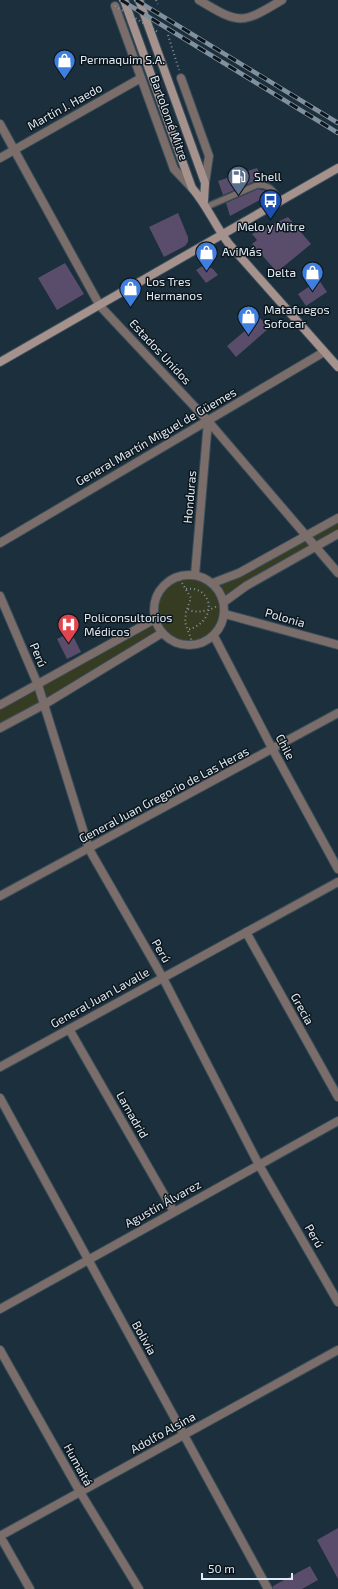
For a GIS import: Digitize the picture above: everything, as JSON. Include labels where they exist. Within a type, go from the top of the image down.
[{"type":"main road","points":[[124,0],[192,188],[205,204],[222,235],[338,367]]},
{"type":"main road","points":[[139,0],[205,183],[205,204]]},
{"type":"main road","points":[[0,362],[100,306],[338,168]]},
{"type":"street","points":[[199,0],[224,15],[240,19],[258,14],[282,0]]},
{"type":"street","name":"Bartolomé Mitre","points":[[115,6],[174,169],[192,188]]},
{"type":"street","name":"Martín J. Haedo","points":[[0,158],[141,78]]},
{"type":"street","name":"Bartolomé Mitre","points":[[182,78],[209,156],[205,183]]},
{"type":"street","name":"Estados Unidos","points":[[0,124],[100,306],[208,421],[338,572]]},
{"type":"street","name":"General Martín Miguel de Güemes","points":[[0,543],[324,352]]},
{"type":"street","name":"Honduras","points":[[195,575],[208,421]]},
{"type":"street","points":[[213,583],[240,573],[338,518]]},
{"type":"street","points":[[224,602],[246,586],[338,534]]},
{"type":"street","points":[[195,575],[204,577],[213,583],[220,592],[224,602],[225,614],[219,630],[214,636],[204,642],[193,645],[182,644],[171,640],[162,633],[155,619],[154,608],[156,596],[162,587],[171,579],[178,576],[195,575]]},
{"type":"street","name":"Perú","points":[[0,596],[45,704],[88,849],[162,978],[259,1165],[338,1302]]},
{"type":"street","name":"Polonia","points":[[225,614],[338,645]]},
{"type":"street","points":[[0,705],[155,619]]},
{"type":"street","points":[[0,728],[45,704],[162,633]]},
{"type":"street","name":"Chile","points":[[214,636],[273,750],[338,869]]},
{"type":"street","name":"General Juan Gregorio de Las Heras","points":[[0,896],[273,750],[338,713]]},
{"type":"street","name":"General Juan Lavalle","points":[[0,1067],[338,882]]},
{"type":"street","name":"Grecia","points":[[246,932],[338,1097]]},
{"type":"street","name":"Lamadrid","points":[[69,1029],[174,1212]]},
{"type":"street","name":"Bolivia","points":[[0,1098],[268,1589]]},
{"type":"street","name":"Agustín Álvarez","points":[[0,1309],[338,1121]]},
{"type":"street","name":"Humaitá","points":[[0,1350],[80,1492],[139,1589]]},
{"type":"street","name":"Adolfo Alsina","points":[[0,1536],[338,1350]]},
{"type":"street","points":[[0,1536],[30,1589]]},
{"type":"lane","points":[[205,204],[257,185],[265,185],[272,188],[280,202]]},
{"type":"path","points":[[156,0],[158,4]]},
{"type":"path","points":[[115,6],[158,32]]},
{"type":"path","points":[[168,35],[182,78]]},
{"type":"path","points":[[178,576],[191,598],[185,622],[193,645]]},
{"type":"path","points":[[186,589],[196,589],[209,604],[209,610],[205,620],[200,625],[187,630]]},
{"type":"path","points":[[188,609],[196,612],[209,610],[224,602]]},
{"type":"green space","points":[[338,518],[338,534],[224,602],[220,592],[213,583]]},
{"type":"green space","points":[[189,579],[201,581],[211,588],[218,598],[220,610],[218,622],[211,632],[201,639],[189,641],[177,639],[167,632],[160,622],[158,610],[160,598],[167,588],[177,581]]},
{"type":"green space","points":[[155,619],[162,633],[0,728],[0,705]]},
{"type":"building","points":[[257,168],[263,181],[255,181],[223,195],[218,181]]},
{"type":"building","points":[[258,189],[266,191],[269,195],[230,216],[226,203]]},
{"type":"building","points":[[178,213],[188,237],[188,242],[185,246],[164,257],[149,227]]},
{"type":"building","points":[[288,217],[311,244],[277,272],[252,244],[257,240],[252,234]]},
{"type":"building","points":[[65,263],[84,294],[57,310],[38,278]]},
{"type":"building","name":"AviMás","points":[[204,265],[213,269],[218,275],[206,283],[196,270]]},
{"type":"building","name":"Delta","points":[[319,280],[327,292],[306,306],[298,294]]},
{"type":"building","name":"Matafuegos Sofocar","points":[[260,318],[269,328],[236,357],[227,346]]},
{"type":"building","name":"Policonsultorios Médicos","points":[[71,632],[81,652],[67,659],[57,639]]},
{"type":"building","points":[[338,1528],[338,1579],[317,1540]]},
{"type":"building","points":[[310,1566],[318,1580],[302,1589],[273,1589],[273,1586]]},
{"type":"railway","points":[[121,0],[338,133]]},
{"type":"railway","points":[[136,0],[338,123]]},
{"type":"place","name":"Permaquim S.A.","points":[[64,80]]},
{"type":"place","name":"Shell","points":[[239,196]]},
{"type":"place","name":"Melo y Mitre","points":[[271,220]]},
{"type":"place","name":"AviMás","points":[[207,272]]},
{"type":"place","name":"Delta","points":[[312,292]]},
{"type":"place","name":"Los Tres Hermanos","points":[[130,308]]},
{"type":"place","name":"Matafuegos Sofocar","points":[[248,336]]},
{"type":"place","name":"Policonsultorios Médicos","points":[[69,644]]}]
